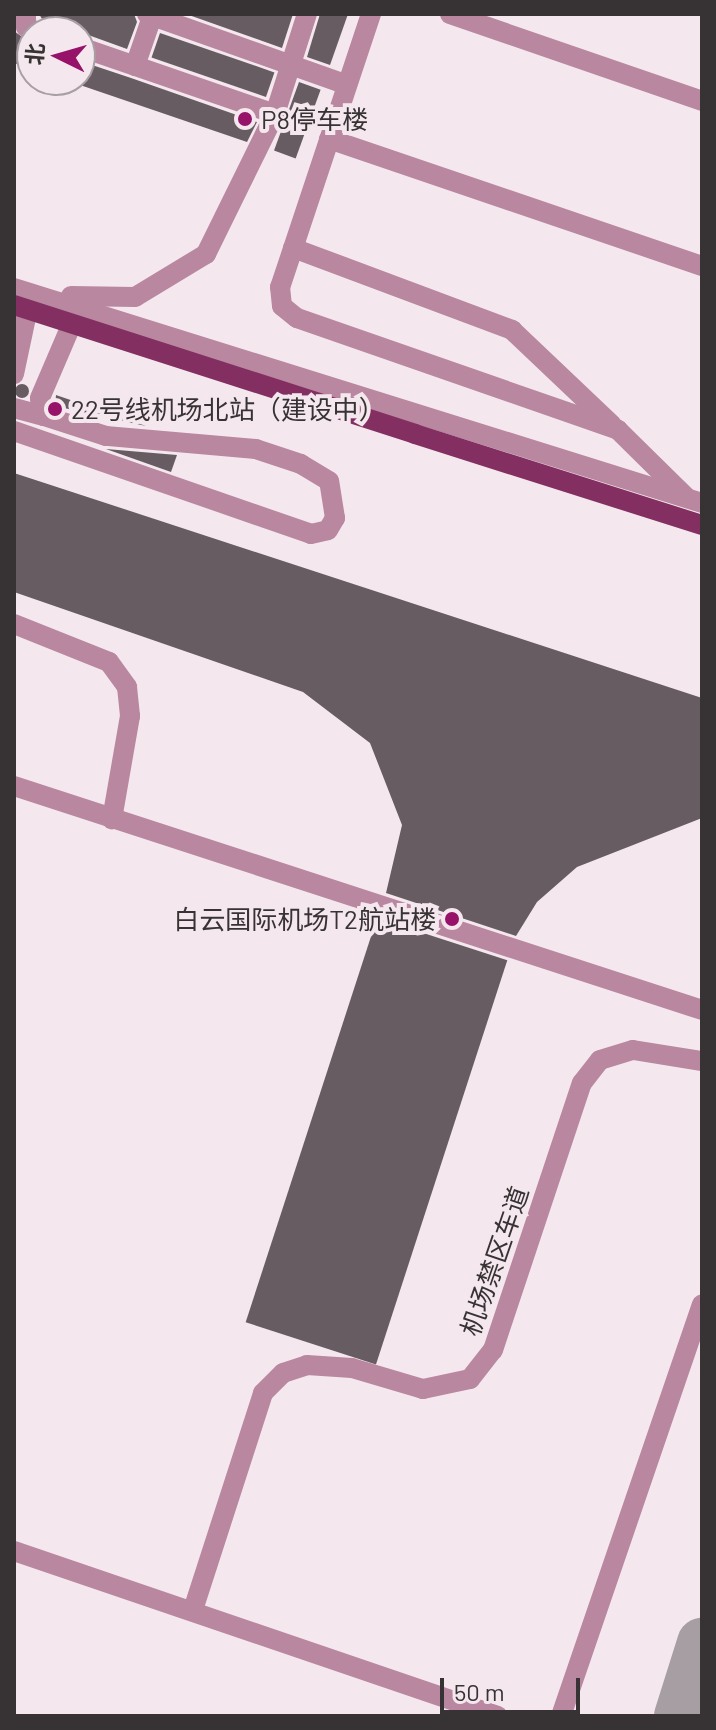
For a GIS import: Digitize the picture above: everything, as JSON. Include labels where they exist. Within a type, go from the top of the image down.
[{"type":"main road","points":[[20,296],[415,434],[702,525]]},
{"type":"street","points":[[127,14],[150,17],[347,85]]},
{"type":"street","points":[[14,279],[105,299],[135,297],[169,282],[206,254],[275,114],[307,14]]},
{"type":"street","points":[[371,14],[279,297],[297,318],[618,430]]},
{"type":"street","points":[[450,14],[702,101]]},
{"type":"street","points":[[135,66],[150,17]]},
{"type":"street","points":[[150,17],[290,68]]},
{"type":"street","points":[[96,53],[275,114]]},
{"type":"street","points":[[329,139],[702,266]]},
{"type":"street","points":[[293,248],[512,330],[694,500]]},
{"type":"street","points":[[14,374],[21,327],[20,296],[79,307],[694,500]]},
{"type":"street","points":[[44,416],[40,398],[79,307]]},
{"type":"street","points":[[14,408],[106,436],[256,449],[301,464],[329,481],[335,518],[328,530],[311,534],[14,431]]},
{"type":"street","points":[[14,624],[109,662],[127,687],[130,716],[112,819]]},
{"type":"street","points":[[14,786],[702,1010]]},
{"type":"street","name":"机场禁区车道","points":[[193,1610],[263,1393],[283,1373],[307,1365],[352,1368],[423,1389],[470,1379],[493,1350],[586,1076],[600,1060],[651,1047],[702,1061]]},
{"type":"street","points":[[561,1716],[702,1304]]},
{"type":"street","points":[[14,1551],[498,1716]]},
{"type":"building","points":[[134,14],[137,22],[127,49],[96,38],[96,16],[40,16]]},
{"type":"building","points":[[186,14],[293,14],[282,48]]},
{"type":"building","points":[[320,14],[348,14],[330,65],[307,57]]},
{"type":"building","points":[[14,31],[16,64],[14,63]]},
{"type":"building","points":[[160,33],[274,72],[266,97],[152,58]]},
{"type":"building","points":[[96,67],[257,122],[247,142],[96,90]]},
{"type":"building","points":[[299,82],[321,90],[296,158],[274,151]]},
{"type":"building","points":[[22,384],[29,391],[22,398],[15,391]]},
{"type":"building","points":[[56,395],[146,426],[55,406]]},
{"type":"building","points":[[106,449],[177,455],[171,472]]},
{"type":"building","name":"白云国际机场T2航站楼","points":[[14,473],[702,698],[702,818],[577,867],[537,902],[516,936],[386,893],[402,825],[370,743],[303,692],[14,592]]},
{"type":"building","points":[[377,918],[507,960],[376,1365],[246,1322]]},
{"type":"taxiway","points":[[679,1716],[702,1643]]},
{"type":"place","name":"P8停车楼","points":[[245,119]]},
{"type":"place","name":"22号线机场北站（建设中）","points":[[55,409]]},
{"type":"place","name":"白云国际机场T2航站楼","points":[[452,919]]}]
